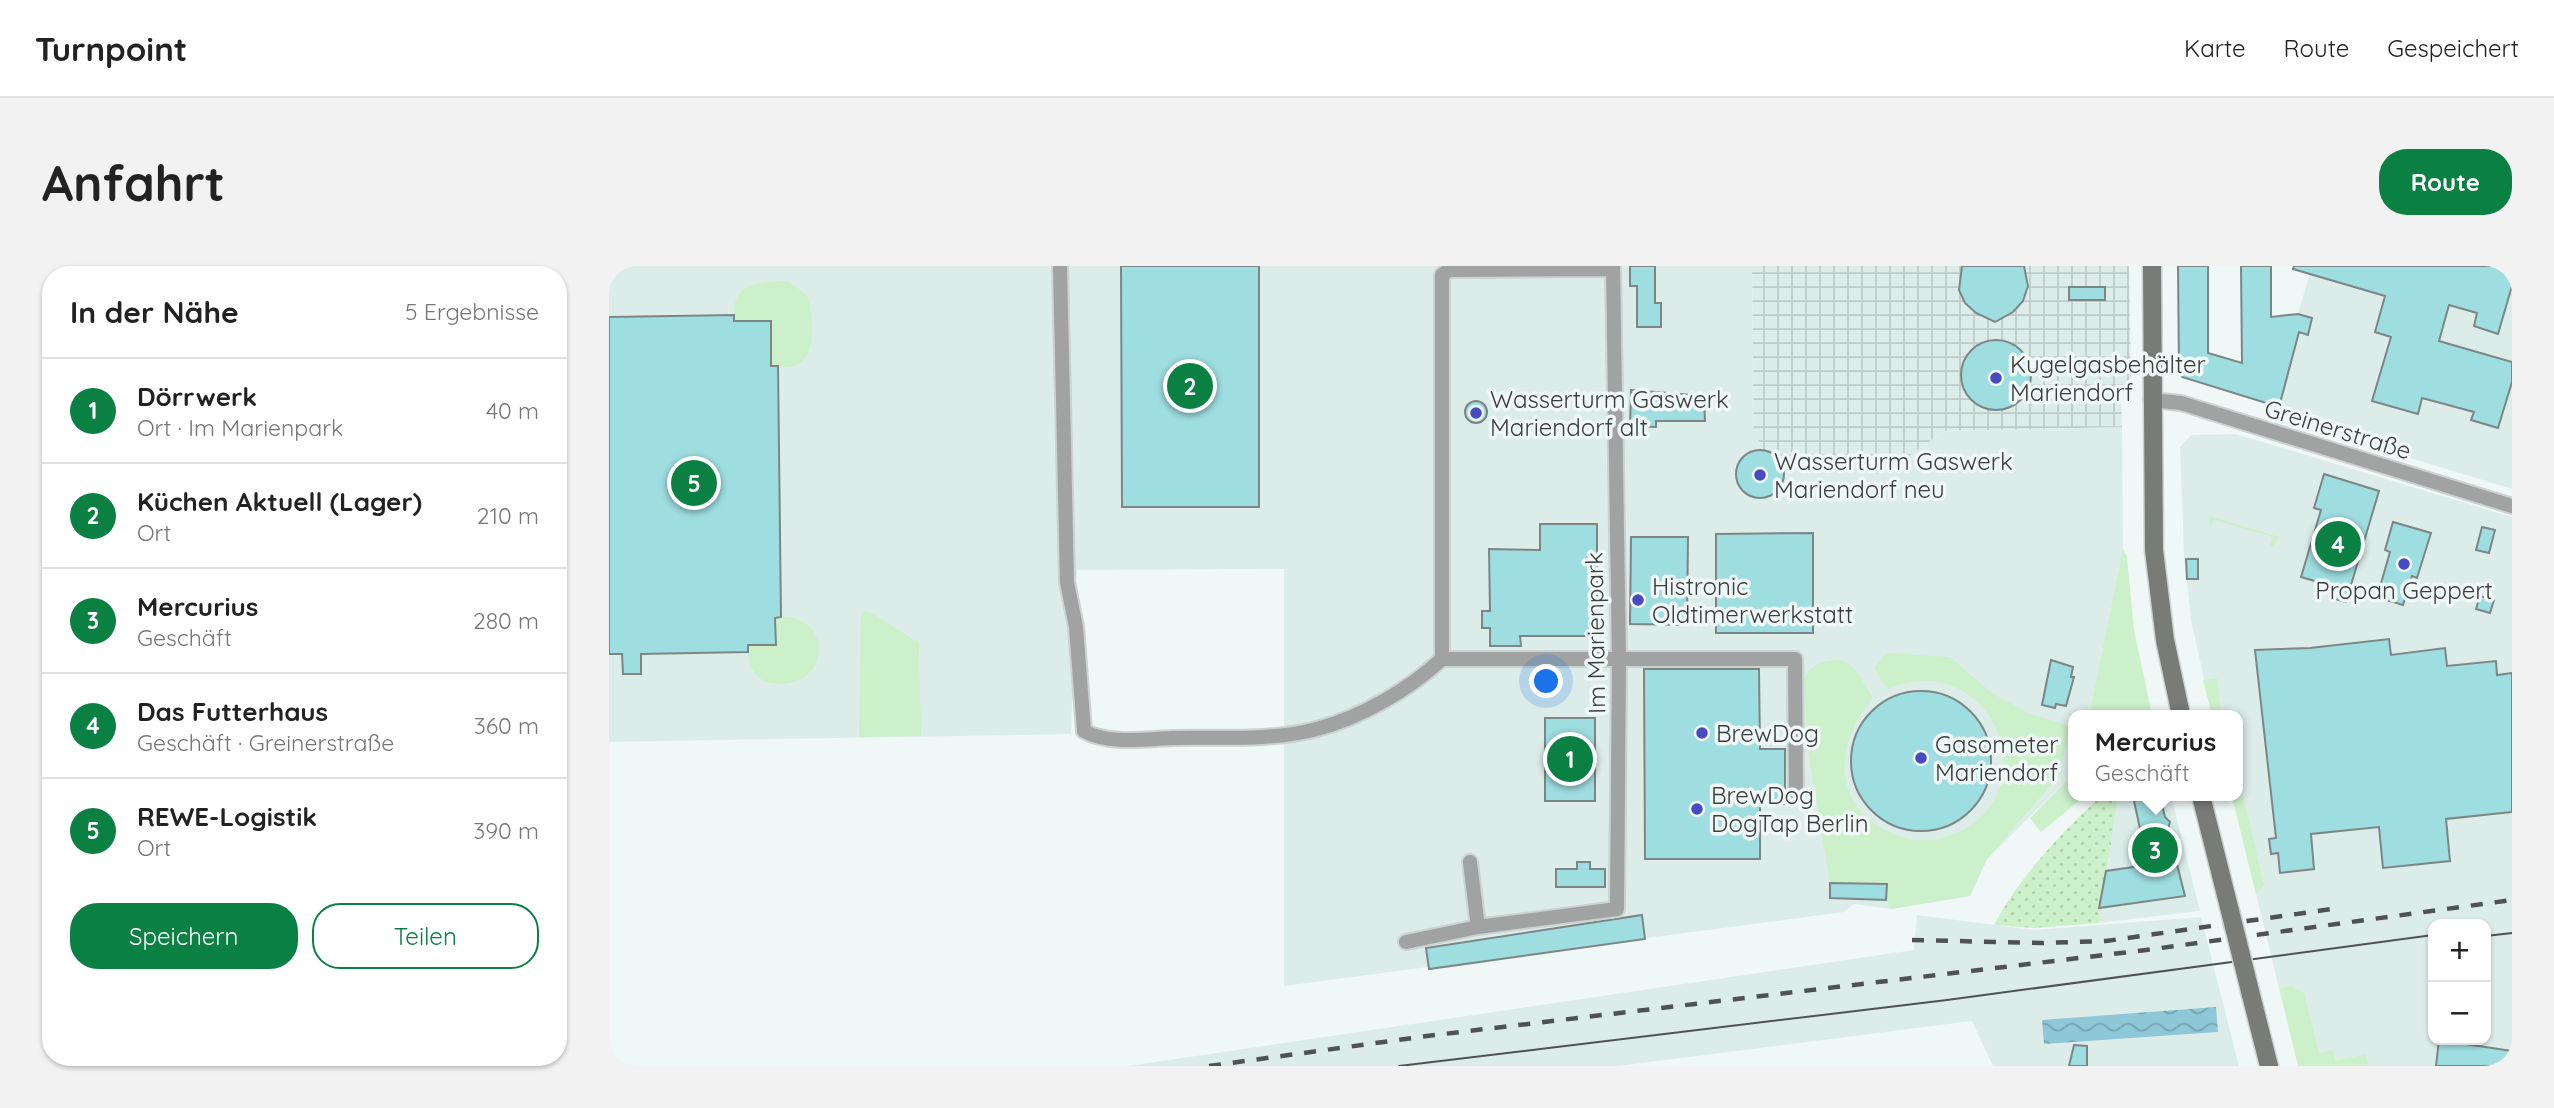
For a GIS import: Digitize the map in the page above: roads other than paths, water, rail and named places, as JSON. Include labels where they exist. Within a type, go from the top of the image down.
[{"type":"main road","points":[[2152,266],[2151,400],[2158,590],[2180,710]]},
{"type":"main road","points":[[2202,801],[2269,1066]]},
{"type":"street","points":[[1060,266],[1067,582],[1076,626],[1084,731],[1097,738],[1134,739],[1279,735],[1316,729],[1353,716],[1418,681],[1441,659],[1795,659],[1796,792]]},
{"type":"street","name":"Im Marienpark","points":[[1406,942],[1478,927],[1617,909],[1624,660],[1618,638],[1613,267],[1449,270],[1442,275],[1441,659]]},
{"type":"street","name":"Greinerstraße","points":[[2151,400],[2181,403],[2512,506]]},
{"type":"street","points":[[1470,862],[1478,927]]},
{"type":"water","points":[[2216,1007],[2218,1032],[2044,1044],[2042,1020]]},
{"type":"tram line","points":[[2491,935],[2512,933]]},
{"type":"tram line","points":[[1399,1066],[1947,1000],[2428,936]]},
{"type":"railway","points":[[1209,1066],[1427,1036],[2146,950],[2512,900]]},
{"type":"railway","points":[[1912,940],[2042,943],[2106,941],[2339,908]]},
{"type":"place","name":"Kugelgasbehälter Mariendorf","points":[[1996,378]]},
{"type":"place","name":"Küchen Aktuell (Lager)","points":[[1190,386]]},
{"type":"place","name":"Wasserturm Gaswerk Mariendorf alt","points":[[1476,413]]},
{"type":"place","name":"Wasserturm Gaswerk Mariendorf neu","points":[[1760,475]]},
{"type":"place","name":"REWE-Logistik","points":[[694,483]]},
{"type":"place","name":"Das Futterhaus","points":[[2338,544]]},
{"type":"place","name":"Propan Geppert","points":[[2404,564]]},
{"type":"place","name":"Histronic Oldtimerwerkstatt","points":[[1638,600]]},
{"type":"place","name":"BrewDog","points":[[1702,733]]},
{"type":"place","name":"Gasometer Mariendorf","points":[[1921,758]]},
{"type":"place","name":"Dörrwerk","points":[[1570,759]]},
{"type":"place","name":"BrewDog DogTap Berlin","points":[[1697,809]]},
{"type":"place","name":"Mercurius","points":[[2155,850]]}]
